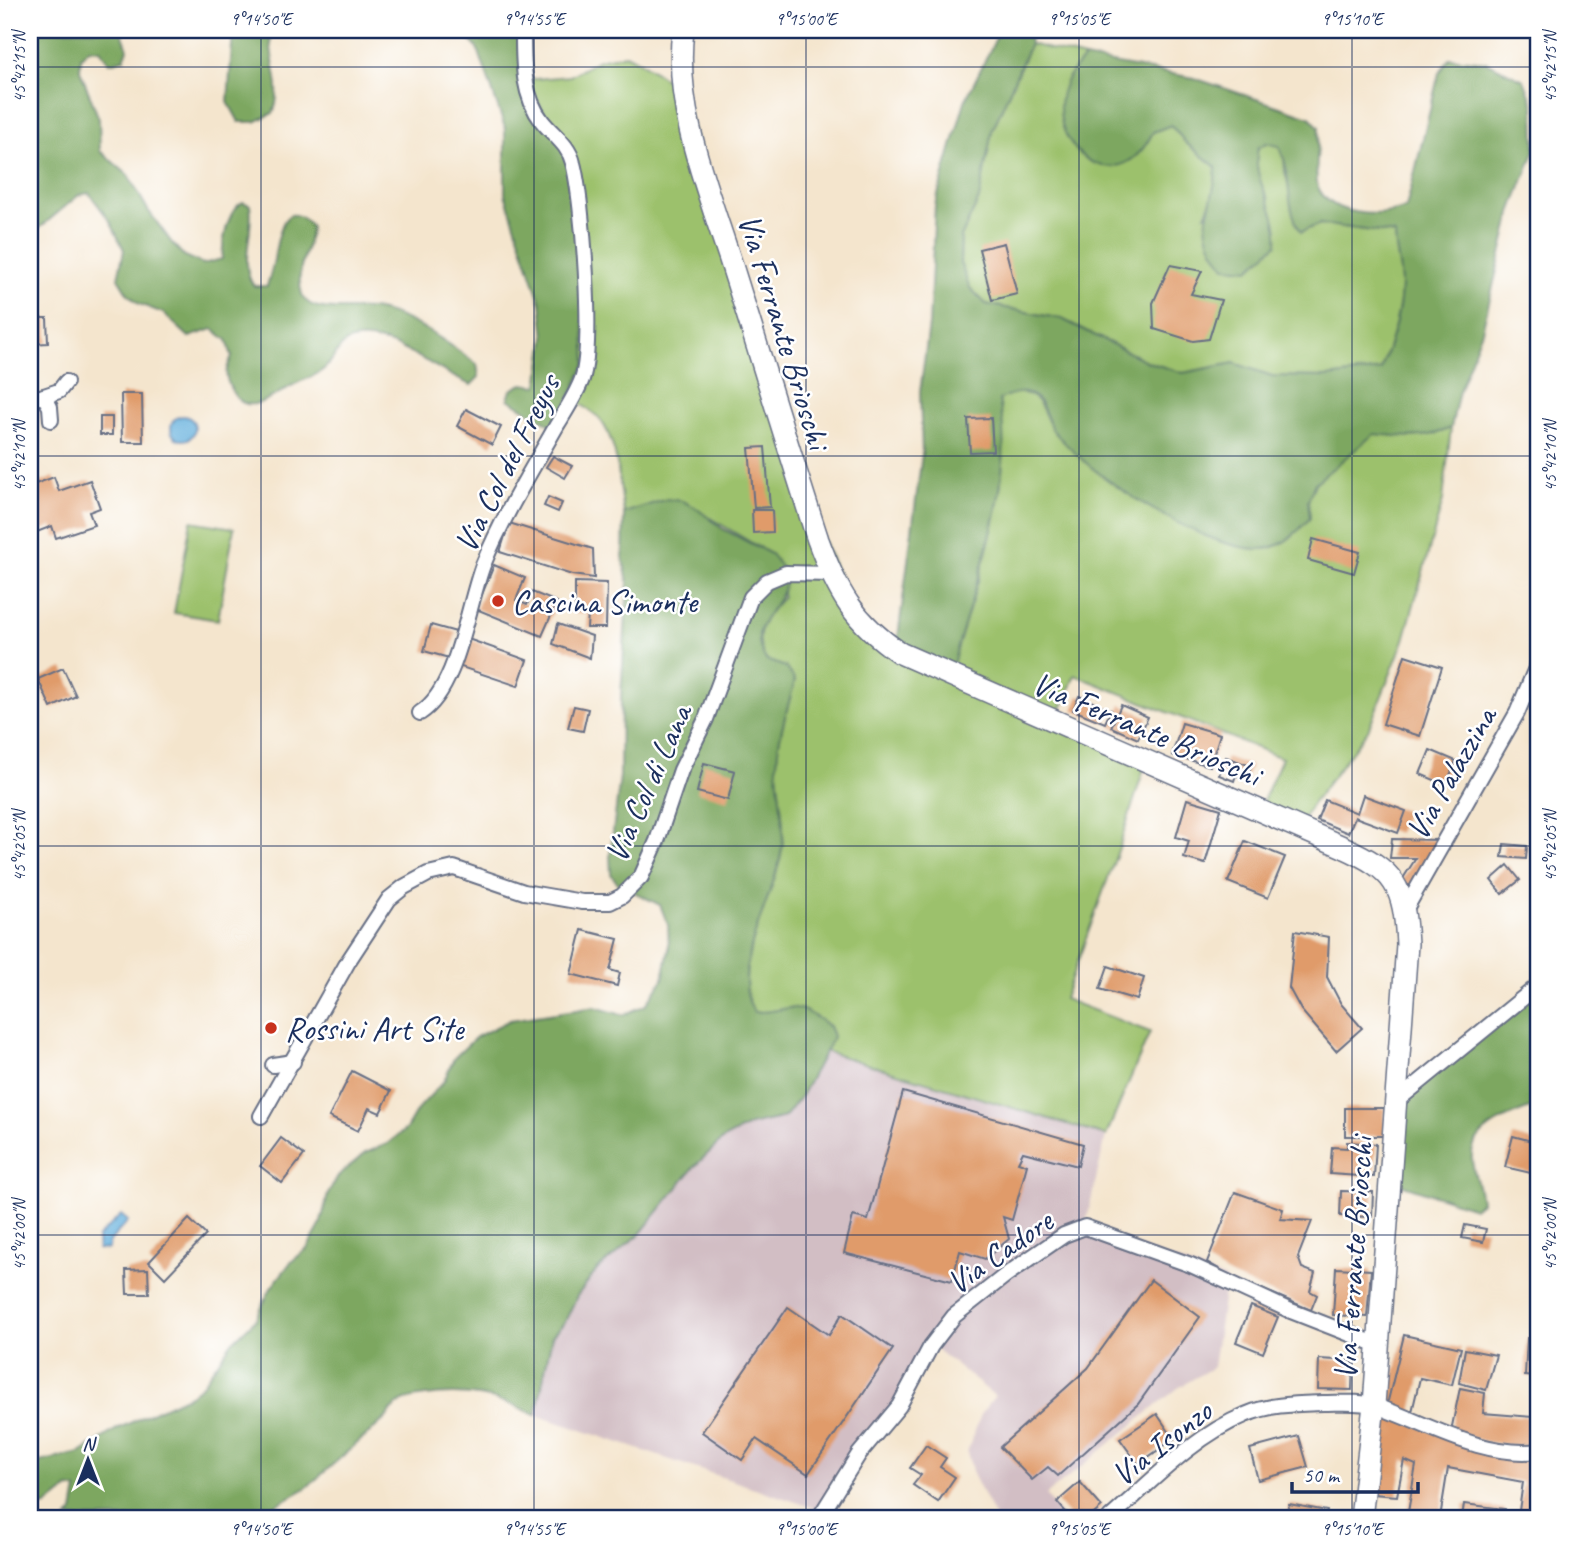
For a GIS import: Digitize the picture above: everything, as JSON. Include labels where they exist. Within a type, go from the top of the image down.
[{"type":"street","name":"Via Col del Freyus","points":[[421,713],[440,695],[457,652],[474,590],[494,539],[573,398],[586,363],[583,245],[573,161],[566,147],[541,119],[529,99],[525,80],[523,30]]},
{"type":"street","name":"Via Ferrante Brioschi","points":[[683,30],[681,79],[690,127],[830,574],[858,620],[900,653],[1374,861],[1393,879],[1405,911],[1407,944],[1374,1405],[1361,1518]]},
{"type":"street","points":[[37,398],[59,391],[66,382]]},
{"type":"street","points":[[37,398],[50,407],[51,420]]},
{"type":"street","name":"Via Col di Lana","points":[[261,1116],[349,960],[390,899],[428,874],[454,869],[524,892],[582,902],[610,902],[641,877],[688,753],[720,685],[751,597],[767,581],[786,573],[830,574]]},
{"type":"street","name":"Via Palazzina","points":[[1405,911],[1517,713],[1539,661]]},
{"type":"street","points":[[1394,1103],[1539,985]]},
{"type":"street","points":[[273,1065],[293,1062]]},
{"type":"street","name":"Via Cadore","points":[[819,1518],[859,1454],[900,1406],[931,1346],[954,1316],[1006,1275],[1064,1235],[1085,1227],[1191,1265],[1291,1311],[1378,1345]]},
{"type":"street","name":"Via Isonzo","points":[[1110,1518],[1216,1430],[1245,1414],[1277,1405],[1374,1405]]},
{"type":"street","points":[[1374,1405],[1438,1433],[1519,1451],[1539,1451]]},
{"type":"shaded area","points":[[824,1051],[1106,1136],[1085,1227],[1226,1279],[1213,1367],[1178,1388],[1046,1495],[1060,1515],[1056,1518],[995,1518],[973,1474],[967,1452],[982,1412],[995,1396],[932,1346],[823,1511],[536,1415],[552,1336],[565,1322],[577,1296],[597,1270],[640,1234],[694,1167],[723,1139],[750,1125],[785,1117]]},
{"type":"green space","points":[[30,30],[121,30],[128,49],[124,59],[109,63],[100,50],[89,49],[81,57],[80,70],[99,119],[100,151],[128,175],[148,210],[183,255],[203,264],[222,259],[229,219],[243,202],[250,205],[251,215],[247,258],[249,278],[254,286],[267,286],[281,228],[289,216],[295,215],[311,226],[300,276],[302,294],[306,301],[322,308],[372,309],[414,323],[477,364],[479,377],[471,385],[388,343],[358,339],[342,346],[328,365],[314,376],[260,403],[243,403],[236,397],[227,379],[227,368],[232,357],[227,340],[213,329],[189,337],[163,313],[139,304],[128,294],[118,278],[124,250],[110,221],[89,193],[79,195],[30,236]]},
{"type":"green space","points":[[233,30],[271,30],[271,51],[277,82],[276,103],[273,113],[255,122],[239,122],[228,102]]},
{"type":"green space","points":[[391,30],[523,30],[525,80],[573,161],[586,363],[556,428],[508,399],[511,390],[522,384],[538,386],[545,337],[541,304],[505,194],[505,128],[479,52],[472,42],[451,34],[415,35]]},
{"type":"green space","points":[[1000,30],[1028,30],[1030,44],[992,131],[979,199],[961,237],[960,263],[970,288],[986,304],[1062,319],[1148,362],[1183,373],[1234,363],[1272,376],[1328,377],[1381,370],[1401,295],[1395,234],[1320,224],[1301,232],[1292,210],[1283,156],[1279,146],[1266,143],[1258,148],[1258,172],[1275,219],[1277,244],[1249,269],[1225,267],[1209,239],[1207,228],[1216,167],[1186,143],[1171,125],[1153,132],[1135,157],[1114,166],[1094,163],[1077,150],[1064,131],[1060,107],[1066,82],[1085,58],[1194,78],[1310,117],[1319,127],[1318,187],[1324,197],[1334,204],[1358,213],[1384,213],[1406,208],[1439,73],[1450,58],[1486,62],[1524,80],[1534,106],[1535,150],[1512,210],[1482,331],[1459,391],[1451,428],[1423,436],[1374,434],[1315,483],[1308,501],[1310,518],[1276,546],[1262,549],[1240,547],[1189,529],[1162,515],[1112,483],[1074,452],[1052,429],[1042,406],[1033,396],[1019,393],[999,400],[1003,434],[997,504],[990,539],[950,676],[900,653],[898,637],[922,454],[920,392],[929,325],[935,205],[965,101]]},
{"type":"green space","points":[[1030,44],[1085,58],[1073,70],[1066,84],[1061,116],[1102,166],[1132,157],[1153,132],[1171,125],[1186,143],[1216,167],[1215,191],[1205,215],[1268,198],[1258,178],[1255,161],[1257,148],[1266,143],[1279,146],[1284,156],[1285,172],[1301,232],[1320,224],[1395,234],[1401,295],[1381,370],[1328,377],[1272,376],[1234,363],[1183,373],[1148,362],[1062,319],[986,304],[970,288],[960,263],[961,237],[979,199],[992,131]]},
{"type":"green space","points":[[626,54],[681,89],[801,490],[858,620],[950,675],[998,504],[1003,434],[999,400],[1006,396],[1021,393],[1034,398],[1056,433],[1124,488],[1180,524],[1236,546],[1262,549],[1283,543],[1310,518],[1308,501],[1315,483],[1374,433],[1423,436],[1451,428],[1443,500],[1404,640],[1368,730],[1310,807],[1299,827],[1259,810],[1282,758],[1075,675],[1055,723],[1146,762],[1119,848],[1064,999],[1150,1032],[1106,1136],[824,1051],[833,1037],[829,1026],[793,1007],[770,1013],[754,1012],[747,995],[746,976],[749,955],[783,843],[777,758],[795,680],[786,667],[766,660],[760,634],[766,619],[783,597],[771,554],[686,505],[665,500],[624,513],[611,439],[599,418],[573,398],[541,119],[525,80],[570,76],[599,60]]},
{"type":"green space","points":[[667,499],[683,501],[695,507],[723,529],[771,554],[786,573],[780,597],[762,625],[759,635],[766,660],[786,667],[795,680],[777,758],[783,843],[749,955],[746,976],[747,995],[754,1012],[801,1009],[825,1023],[831,1030],[833,1037],[801,1096],[785,1117],[750,1125],[723,1139],[694,1167],[640,1234],[597,1270],[577,1296],[565,1322],[552,1336],[536,1415],[482,1396],[441,1394],[408,1399],[394,1407],[386,1418],[306,1488],[253,1518],[68,1518],[73,1512],[77,1489],[69,1488],[46,1506],[30,1509],[30,1464],[80,1453],[117,1429],[190,1395],[201,1386],[232,1342],[256,1319],[271,1288],[291,1262],[307,1249],[320,1226],[328,1194],[338,1176],[365,1153],[387,1144],[406,1129],[417,1110],[444,1081],[454,1058],[476,1037],[510,1020],[595,1007],[623,1015],[646,1005],[663,979],[669,949],[668,925],[660,905],[618,884],[611,874],[610,856],[620,776],[621,695],[628,582],[623,559],[624,513]]},
{"type":"green space","points":[[191,521],[234,528],[218,620],[174,613]]},
{"type":"green space","points":[[1539,985],[1539,1105],[1495,1124],[1478,1139],[1473,1148],[1472,1159],[1481,1202],[1474,1208],[1388,1180],[1394,1103]]},
{"type":"water","points":[[183,416],[192,419],[195,428],[192,437],[183,440],[174,437],[171,428],[174,419]]},
{"type":"water","points":[[121,1215],[128,1221],[109,1242],[109,1249],[98,1250],[97,1238]]},
{"type":"building","points":[[1004,243],[1017,294],[992,300],[979,249]]},
{"type":"building","points":[[1170,265],[1202,271],[1191,294],[1221,300],[1209,339],[1193,341],[1154,329],[1153,303]]},
{"type":"building","points":[[30,318],[47,318],[48,343],[30,344]]},
{"type":"building","points":[[121,394],[142,394],[143,442],[122,442]]},
{"type":"building","points":[[466,409],[501,427],[492,445],[457,426]]},
{"type":"building","points":[[100,417],[112,417],[112,435],[100,435]]},
{"type":"building","points":[[991,418],[993,451],[970,452],[968,419]]},
{"type":"building","points":[[765,447],[770,507],[754,508],[749,448]]},
{"type":"building","points":[[553,456],[572,466],[565,478],[546,467]]},
{"type":"building","points":[[54,477],[59,491],[90,480],[100,508],[89,512],[94,525],[56,538],[52,526],[37,532],[30,512],[30,486]]},
{"type":"building","points":[[548,497],[562,503],[558,512],[544,506]]},
{"type":"building","points":[[752,510],[772,510],[773,532],[753,533]]},
{"type":"building","points":[[509,523],[593,549],[594,578],[572,575],[500,552]]},
{"type":"building","points":[[1313,539],[1360,552],[1354,573],[1308,560]]},
{"type":"building","name":"Cascina Simonte","points":[[494,565],[525,578],[516,600],[527,605],[532,592],[557,602],[542,636],[476,609]]},
{"type":"building","points":[[575,582],[607,583],[606,628],[587,628],[588,614],[575,614]]},
{"type":"building","points":[[558,624],[592,636],[590,658],[553,644]]},
{"type":"building","points":[[431,625],[456,632],[449,658],[424,651]]},
{"type":"building","points":[[468,639],[527,660],[518,686],[458,666]]},
{"type":"building","points":[[1405,655],[1442,667],[1420,736],[1383,724]]},
{"type":"building","points":[[63,668],[76,696],[51,708],[38,679]]},
{"type":"building","points":[[1079,696],[1111,710],[1105,723],[1073,710]]},
{"type":"building","points":[[1121,705],[1148,717],[1138,739],[1111,727]]},
{"type":"building","points":[[574,706],[588,709],[583,731],[568,728]]},
{"type":"building","points":[[1182,723],[1220,734],[1210,766],[1172,755]]},
{"type":"building","points":[[1430,750],[1456,761],[1446,785],[1420,774]]},
{"type":"building","points":[[1226,757],[1251,766],[1246,779],[1236,775],[1234,781],[1219,775]]},
{"type":"building","points":[[704,763],[735,771],[728,800],[697,792]]},
{"type":"building","points":[[1363,795],[1406,811],[1398,833],[1355,817],[1348,833],[1317,820],[1325,800],[1357,813]]},
{"type":"building","points":[[1187,799],[1221,809],[1205,864],[1184,858],[1189,841],[1176,837]]},
{"type":"building","points":[[1392,839],[1440,840],[1413,889],[1402,880],[1416,858],[1390,858]]},
{"type":"building","points":[[1245,841],[1285,857],[1268,898],[1228,882]]},
{"type":"building","points":[[1504,844],[1527,846],[1526,859],[1502,857]]},
{"type":"building","points":[[1508,865],[1520,880],[1502,894],[1491,880]]},
{"type":"building","points":[[582,930],[618,939],[610,970],[620,973],[617,986],[571,974]]},
{"type":"building","points":[[1295,931],[1329,937],[1327,977],[1341,1004],[1362,1028],[1336,1051],[1301,1010],[1289,988]]},
{"type":"building","points":[[1108,966],[1144,978],[1137,1000],[1100,989]]},
{"type":"building","points":[[352,1071],[391,1091],[380,1113],[369,1108],[358,1131],[329,1117]]},
{"type":"building","points":[[903,1092],[1083,1144],[1078,1166],[1023,1152],[1018,1162],[1027,1165],[1012,1220],[1003,1217],[1009,1239],[985,1259],[960,1251],[952,1281],[844,1253],[853,1216],[868,1220]]},
{"type":"building","points":[[1345,1108],[1385,1108],[1385,1136],[1345,1136]]},
{"type":"building","points":[[1513,1136],[1539,1143],[1539,1175],[1505,1167]]},
{"type":"building","points":[[281,1138],[304,1155],[282,1183],[260,1166]]},
{"type":"building","points":[[1347,1142],[1376,1144],[1374,1177],[1330,1174],[1332,1147],[1347,1148]]},
{"type":"building","points":[[1341,1191],[1373,1192],[1372,1217],[1340,1216]]},
{"type":"building","points":[[1235,1192],[1283,1209],[1280,1219],[1312,1221],[1298,1257],[1302,1268],[1315,1273],[1310,1291],[1317,1295],[1311,1310],[1231,1276],[1207,1262]]},
{"type":"building","points":[[189,1219],[206,1235],[165,1278],[149,1262]]},
{"type":"building","points":[[1465,1225],[1486,1229],[1483,1242],[1462,1238]]},
{"type":"building","points":[[1336,1268],[1371,1270],[1367,1317],[1333,1315]]},
{"type":"building","points":[[148,1269],[149,1294],[127,1294],[126,1270]]},
{"type":"building","points":[[1151,1280],[1200,1317],[1138,1404],[1058,1476],[1048,1467],[1032,1480],[1000,1447],[1088,1368]]},
{"type":"building","points":[[1251,1306],[1278,1317],[1263,1353],[1236,1342]]},
{"type":"building","points":[[788,1307],[829,1335],[842,1314],[893,1349],[808,1474],[756,1439],[742,1460],[702,1432]]},
{"type":"building","points":[[1404,1335],[1461,1348],[1452,1385],[1420,1378],[1411,1416],[1387,1405]]},
{"type":"building","points":[[1527,1338],[1539,1339],[1539,1377],[1525,1376]]},
{"type":"building","points":[[1465,1349],[1496,1355],[1486,1390],[1459,1383]]},
{"type":"building","points":[[1319,1359],[1353,1361],[1352,1390],[1318,1389]]},
{"type":"building","points":[[1460,1388],[1485,1393],[1483,1413],[1533,1417],[1539,1388],[1539,1446],[1486,1442],[1451,1431]]},
{"type":"building","points":[[1157,1414],[1174,1439],[1138,1464],[1120,1439]]},
{"type":"building","points":[[1383,1414],[1496,1452],[1539,1460],[1539,1518],[1518,1518],[1523,1482],[1448,1468],[1440,1518],[1407,1518],[1416,1465],[1404,1460],[1397,1496],[1373,1494]]},
{"type":"building","points":[[1299,1436],[1308,1467],[1258,1480],[1250,1449]]},
{"type":"building","points":[[926,1445],[946,1458],[940,1467],[955,1477],[938,1502],[913,1485],[921,1475],[910,1468]]},
{"type":"building","points":[[1080,1482],[1102,1507],[1089,1518],[1071,1518],[1057,1502]]},
{"type":"building","points":[[1289,1504],[1327,1511],[1326,1518],[1286,1518]]},
{"type":"building","points":[[1464,1504],[1505,1509],[1504,1518],[1462,1518]]},
{"type":"place","name":"Cascina Simonte","points":[[498,601]]},
{"type":"place","name":"Rossini Art Site","points":[[271,1028]]}]
